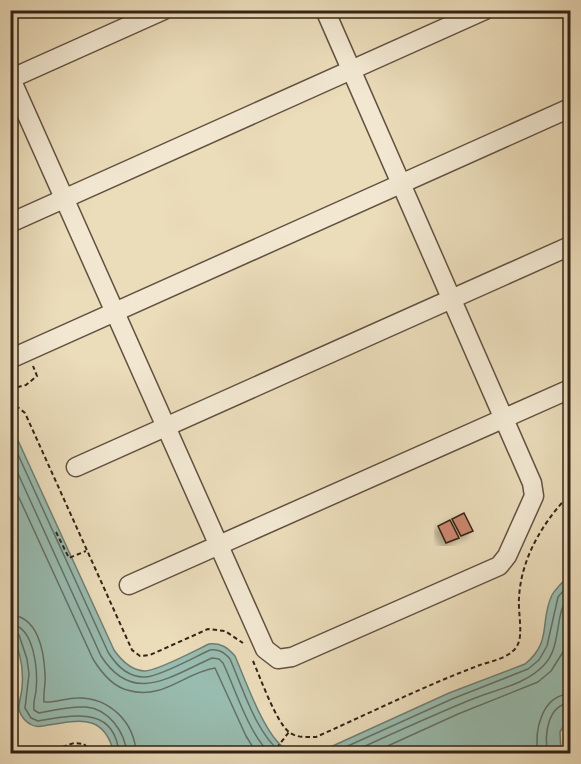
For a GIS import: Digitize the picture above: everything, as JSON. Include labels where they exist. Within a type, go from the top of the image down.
[{"type":"street","points":[[164,10],[11,79],[265,649],[278,659],[292,657],[498,566],[507,556],[534,496],[532,483],[326,10]]},
{"type":"street","points":[[10,223],[485,10]]},
{"type":"street","points":[[10,359],[570,108]]},
{"type":"street","points":[[76,467],[570,246]]},
{"type":"street","points":[[129,585],[570,389]]},
{"type":"path","points":[[10,401],[26,413],[132,650],[140,656],[150,655],[208,629],[225,631],[247,646]]},
{"type":"path","points":[[252,657],[280,720],[289,732],[303,737],[316,737],[457,674],[509,654],[518,646],[519,596],[523,573],[532,546],[544,525],[570,494]]},
{"type":"path","points":[[56,532],[69,558],[87,550]]},
{"type":"path","points":[[272,753],[289,732]]},
{"type":"path","points":[[41,753],[74,743],[84,744],[92,753]]},
{"type":"path","points":[[10,751],[17,753]]},
{"type":"water","points":[[10,423],[114,650],[126,664],[139,670],[150,670],[209,644],[224,646],[235,656],[256,707],[278,743],[286,749],[300,753],[114,753],[104,731],[90,722],[37,726],[25,720],[19,707],[22,666],[11,633]]},
{"type":"water","points":[[570,574],[570,715],[560,732],[561,753],[307,753],[326,749],[449,693],[525,664],[534,656],[539,647],[552,595]]},
{"type":"building","points":[[464,513],[473,531],[461,536],[452,519]]},
{"type":"building","points":[[450,520],[459,538],[446,543],[438,526]]}]
